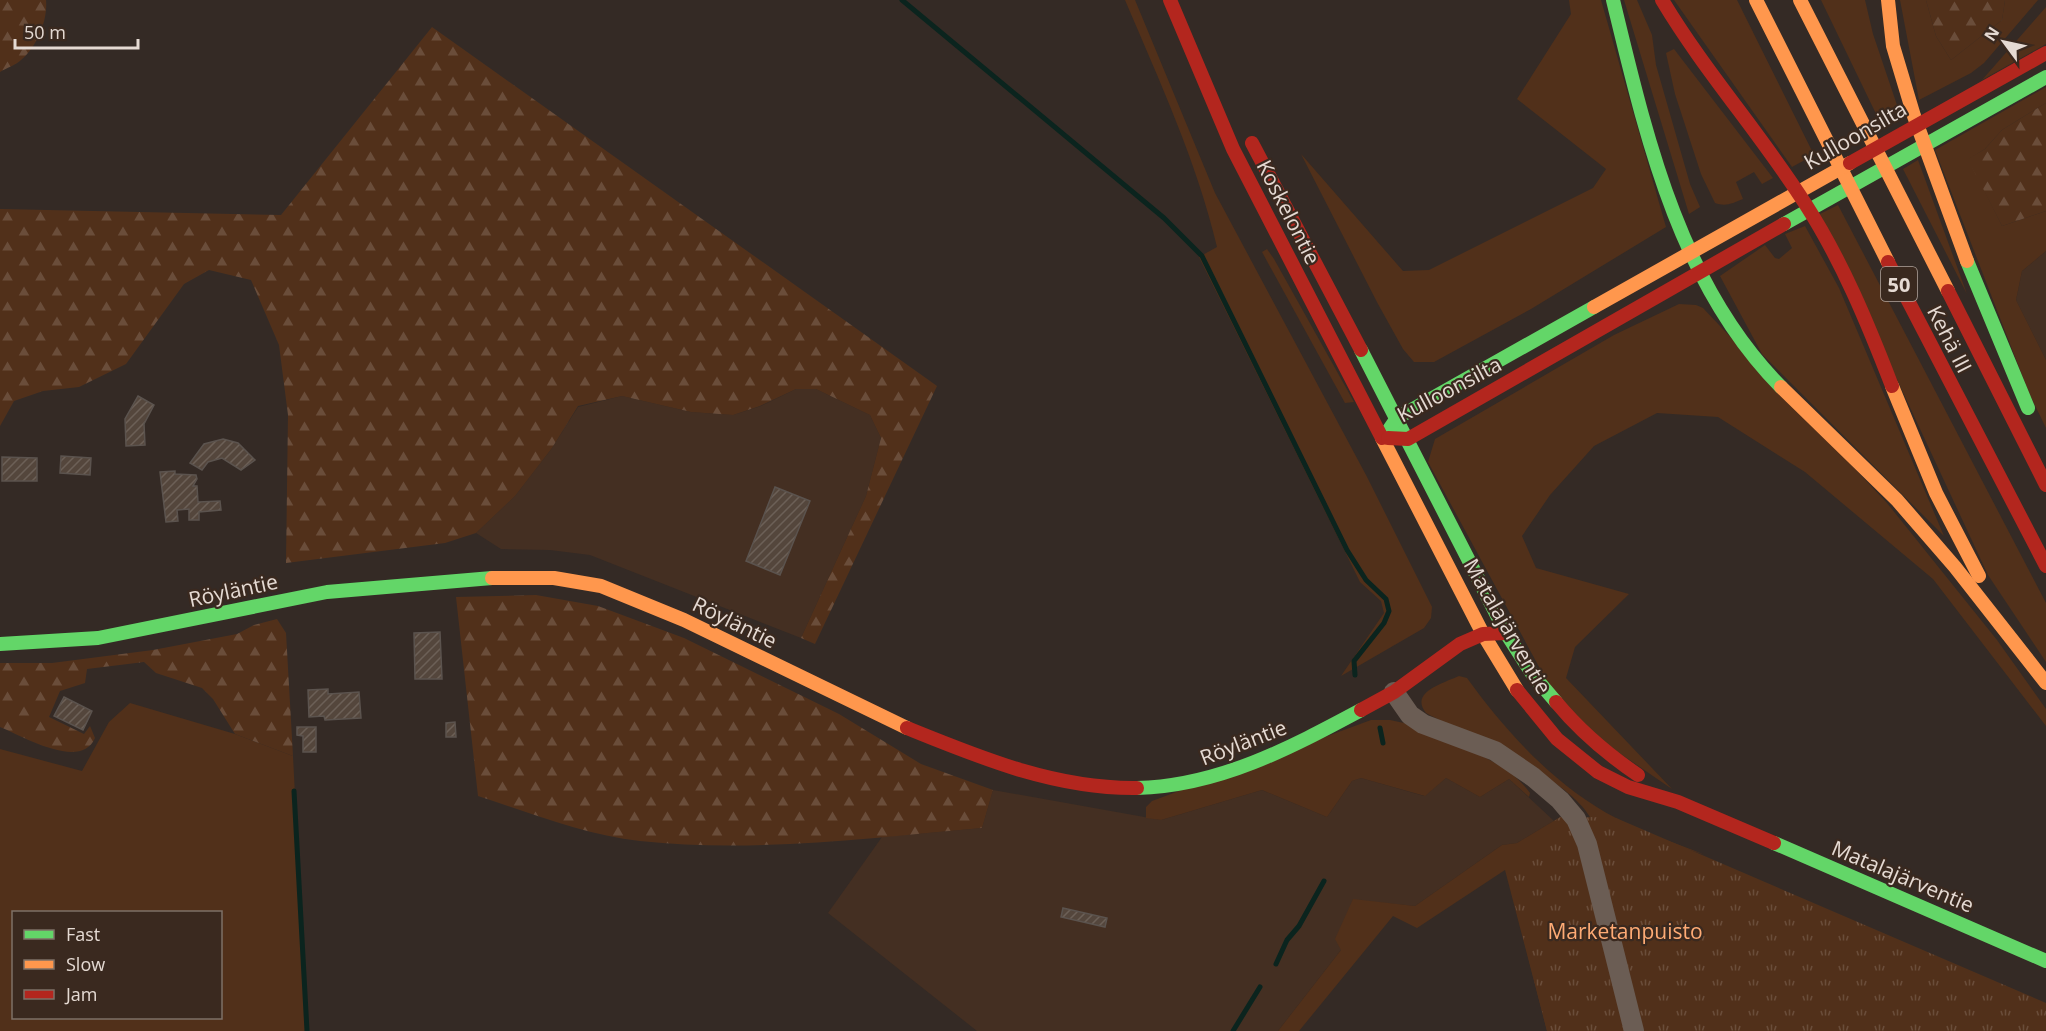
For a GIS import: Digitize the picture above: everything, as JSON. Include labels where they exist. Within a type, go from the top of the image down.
[{"type":"main road","name":"Koskelontie","points":[[1170,0],[1224,90]]},
{"type":"main road","name":"Koskelontie","points":[[1170,0],[1233,149],[1383,438]]},
{"type":"main road","points":[[1613,0],[1647,128],[1690,252],[1715,302],[1755,356],[1786,391],[1896,499],[1969,584],[2046,683]]},
{"type":"main road","points":[[1662,0],[1677,27],[1765,145],[1825,236],[1858,300],[1927,476],[1974,568],[2046,683]]},
{"type":"main road","name":"Kehä III","points":[[1756,0],[1945,375],[2046,566]]},
{"type":"main road","name":"Kehä III","points":[[1800,0],[2046,485]]},
{"type":"main road","points":[[1881,0],[1914,116],[1966,259],[2032,417]]},
{"type":"main road","points":[[1888,0],[1893,46]]},
{"type":"main road","name":"Kulloonsilta","points":[[1383,438],[1397,418],[2046,53]]},
{"type":"main road","name":"Kulloonsilta","points":[[1383,438],[1408,439],[1958,124],[2046,77]]},
{"type":"main road","name":"Koskelontie","points":[[1246,131],[1397,418]]},
{"type":"main road","name":"Matalajärventie","points":[[1397,418],[1506,633],[1533,675],[1572,722],[1605,752],[1678,802]]},
{"type":"main road","name":"Matalajärventie","points":[[1383,438],[1511,684],[1541,722],[1587,765],[1633,790],[1678,802],[2046,961]]},
{"type":"main road","name":"Röyläntie","points":[[0,644],[98,638],[338,591],[484,578],[554,578],[601,586],[684,620],[883,718],[984,759],[1062,782],[1114,788],[1167,787],[1232,772],[1294,746],[1394,692],[1455,648],[1483,634],[1506,633]]},
{"type":"main road","points":[[1477,656],[1491,648],[1506,633]]},
{"type":"main road","name":"Röyläntie","points":[[1416,678],[1457,666]]},
{"type":"street","points":[[1394,692],[1410,715],[1424,724],[1495,751],[1560,800],[1576,819],[1587,844],[1635,1031]]},
{"type":"shaded area","points":[[2046,251],[2046,360],[2016,300],[2022,271]]},
{"type":"shaded area","points":[[796,389],[816,389],[870,415],[881,438],[866,496],[801,638],[590,555],[550,550],[501,549],[476,533],[515,496],[552,448],[578,407],[622,396],[691,412],[733,415],[761,406]]},
{"type":"shaded area","points":[[1361,778],[1424,796],[1446,778],[1480,797],[1509,779],[1554,821],[1517,843],[1502,845],[1415,906],[1353,900],[1341,950],[1278,1031],[977,1031],[828,913],[882,837],[982,828],[993,790],[1161,820],[1262,790],[1327,817],[1352,781]]},
{"type":"green space","points":[[0,0],[46,0],[46,8],[40,33],[27,55],[0,72]]},
{"type":"green space","points":[[1125,0],[1135,0],[1215,193],[1366,475],[1432,607],[1431,618],[1424,628],[1341,676],[1384,613],[1381,601],[1360,582],[1199,257],[1217,247],[1209,215],[1176,122]]},
{"type":"green space","points":[[1569,0],[1601,0],[1666,227],[1531,309],[1434,362],[1414,362],[1403,349],[1378,304],[1301,154],[1403,271],[1429,270],[1593,188],[1606,169],[1517,99],[1571,14]]},
{"type":"green space","points":[[1624,0],[1637,0],[1652,35],[1656,65],[1690,184],[1700,207],[1689,214]]},
{"type":"green space","points":[[1674,0],[1737,0],[1814,155],[1792,167]]},
{"type":"green space","points":[[1821,0],[1865,0],[1873,34],[1899,111],[1879,120]]},
{"type":"green space","points":[[1900,0],[1926,0],[1936,36],[1951,60],[2002,20],[2005,0],[2038,0],[1984,63],[1971,73],[1919,100]]},
{"type":"green space","points":[[1926,0],[2005,0],[2002,20],[1951,60],[1936,36]]},
{"type":"green space","points":[[2046,7],[2046,44],[1982,80]]},
{"type":"green space","points":[[432,27],[937,386],[815,644],[801,638],[866,496],[881,438],[870,415],[816,389],[796,389],[760,406],[733,415],[691,412],[622,396],[578,406],[552,448],[515,496],[476,533],[445,543],[286,563],[288,415],[279,345],[251,280],[209,270],[184,284],[126,364],[79,387],[43,391],[14,401],[0,426],[0,209],[281,215]]},
{"type":"green space","points":[[1674,49],[1773,178],[1762,184],[1754,172],[1736,182],[1743,199],[1726,205],[1715,203],[1701,174],[1675,94],[1666,53]]},
{"type":"green space","points":[[2046,87],[2046,103],[2002,130],[1985,149],[1969,159],[2002,226],[2046,211],[2046,251],[2022,271],[2016,300],[2046,360],[2046,428],[2029,393],[1935,150]]},
{"type":"green space","points":[[2046,103],[2046,211],[2002,226],[1968,159],[1985,149],[2002,130]]},
{"type":"green space","points":[[1918,160],[1967,294],[1903,169]]},
{"type":"green space","points":[[1838,205],[2046,603],[2046,662],[1988,575],[1820,214]]},
{"type":"green space","points":[[1805,226],[1839,288],[1944,536],[1762,354],[1720,276],[1765,245],[1775,258],[1779,259],[1792,248],[1785,234]]},
{"type":"green space","points":[[1267,249],[1354,402],[1345,403],[1262,252]]},
{"type":"green space","points":[[1679,304],[1696,305],[1703,308],[1887,503],[1997,640],[2046,709],[2046,726],[1933,579],[1805,472],[1718,417],[1657,413],[1594,446],[1550,495],[1522,536],[1536,568],[1629,594],[1575,647],[1566,678],[1672,789],[1596,737],[1551,689],[1428,462],[1435,439],[1614,335]]},
{"type":"green space","points":[[536,595],[598,606],[684,638],[839,714],[921,764],[993,790],[982,828],[811,843],[683,844],[640,841],[599,834],[478,796],[456,597]]},
{"type":"green space","points":[[277,619],[286,633],[293,756],[235,734],[213,699],[202,688],[156,673],[144,662],[87,669],[85,683],[60,691],[49,717],[84,734],[90,726],[95,738],[88,747],[77,751],[51,748],[0,727],[0,663],[52,663],[153,650],[237,634],[254,625]]},
{"type":"green space","points":[[1459,676],[1467,678],[1515,738],[1573,791],[1627,823],[1705,855],[1590,817],[1561,787],[1539,773],[1491,745],[1426,713],[1422,706],[1425,694],[1437,685]]},
{"type":"green space","points":[[130,703],[235,734],[293,756],[307,1031],[0,1031],[0,749],[82,771],[109,722]]},
{"type":"green space","points":[[1371,720],[1404,723],[1489,759],[1518,780],[1530,793],[1529,797],[1509,779],[1480,797],[1446,778],[1425,796],[1361,778],[1352,781],[1327,817],[1262,790],[1161,820],[1146,818],[1146,807],[1152,801]]},
{"type":"green space","points":[[1562,816],[1547,1031],[1505,870],[1417,928],[1393,916],[1299,1031],[1278,1031],[1341,950],[1335,939],[1353,899],[1415,906],[1502,845],[1517,843]]},
{"type":"green space","name":"Marketanpuisto","points":[[1562,816],[1567,820],[1590,817],[1616,818],[2046,1003],[2046,1031],[1547,1031],[1506,870],[1556,837],[1554,821]]},
{"type":"building","points":[[138,396],[154,405],[144,424],[145,445],[126,446],[125,419]]},
{"type":"building","points":[[223,439],[238,443],[255,460],[241,470],[222,458],[208,462],[202,470],[190,463],[204,444]]},
{"type":"building","points":[[61,456],[91,458],[90,475],[60,473]]},
{"type":"building","points":[[2,457],[37,458],[37,481],[2,481]]},
{"type":"building","points":[[175,471],[175,474],[196,475],[197,479],[193,486],[197,486],[198,502],[220,501],[221,510],[199,512],[199,520],[189,520],[189,509],[177,510],[178,521],[166,522],[160,472]]},
{"type":"building","points":[[775,487],[810,501],[780,575],[746,561]]},
{"type":"building","points":[[440,632],[442,679],[415,679],[414,633]]},
{"type":"building","points":[[328,689],[328,694],[359,692],[361,718],[325,720],[324,716],[309,717],[308,690]]},
{"type":"building","points":[[64,697],[92,711],[83,730],[54,716]]},
{"type":"building","points":[[455,722],[456,737],[446,737],[446,723]]},
{"type":"building","points":[[297,727],[316,727],[316,752],[303,752],[303,736],[297,735]]},
{"type":"building","points":[[1063,908],[1107,918],[1105,927],[1061,917]]},
{"type":"waterway","points":[[902,0],[1164,218],[1202,256],[1347,550],[1366,580],[1386,599],[1389,611],[1384,623],[1354,661],[1355,675]]},
{"type":"waterway","points":[[1380,728],[1383,743]]},
{"type":"waterway","points":[[294,791],[307,1031]]},
{"type":"waterway","points":[[1276,964],[1287,940],[1299,926],[1324,881]]},
{"type":"waterway","points":[[1233,1031],[1260,987]]},
{"type":"traffic: fast","points":[[1613,0],[1654,155],[1671,206],[1692,255],[1716,302],[1746,346],[1781,387]]},
{"type":"traffic: fast","points":[[1784,224],[2046,77]]},
{"type":"traffic: fast","points":[[1967,261],[2028,408]]},
{"type":"traffic: fast","points":[[1386,434],[1397,418],[1594,307]]},
{"type":"traffic: fast","points":[[1361,350],[1506,633],[1533,675],[1556,702]]},
{"type":"traffic: fast","points":[[0,644],[98,638],[327,592],[492,578]]},
{"type":"traffic: fast","points":[[1137,788],[1167,786],[1225,772],[1281,751],[1361,710]]},
{"type":"traffic: fast","points":[[1774,843],[2046,961]]},
{"type":"traffic: slow","points":[[1756,0],[1888,262]]},
{"type":"traffic: slow","points":[[1800,0],[1948,291]]},
{"type":"traffic: slow","points":[[1888,0],[1893,46],[1914,116],[1967,261]]},
{"type":"traffic: slow","points":[[1594,307],[1850,163]]},
{"type":"traffic: slow","points":[[1892,386],[1936,493],[1979,576]]},
{"type":"traffic: slow","points":[[1781,387],[1897,500],[1955,567],[2046,683]]},
{"type":"traffic: slow","points":[[1382,438],[1483,634],[1517,690]]},
{"type":"traffic: slow","points":[[492,578],[554,578],[601,586],[684,620],[907,728]]},
{"type":"traffic: jam","points":[[1170,0],[1233,149],[1382,438]]},
{"type":"traffic: jam","points":[[1662,0],[1696,52],[1771,153],[1819,226],[1854,293],[1892,386]]},
{"type":"traffic: jam","points":[[1850,163],[2046,53]]},
{"type":"traffic: jam","points":[[1252,143],[1361,350]]},
{"type":"traffic: jam","points":[[1388,438],[1408,439],[1784,224]]},
{"type":"traffic: jam","points":[[1888,262],[2046,566]]},
{"type":"traffic: jam","points":[[1948,291],[2046,485]]},
{"type":"traffic: jam","points":[[1361,710],[1394,692],[1460,644],[1483,634],[1506,633]]},
{"type":"traffic: jam","points":[[1517,690],[1557,739],[1598,772],[1628,787],[1678,802],[1774,843]]},
{"type":"traffic: jam","points":[[1556,702],[1594,742],[1638,775]]},
{"type":"traffic: jam","points":[[907,728],[1019,770],[1077,783],[1137,788]]}]
